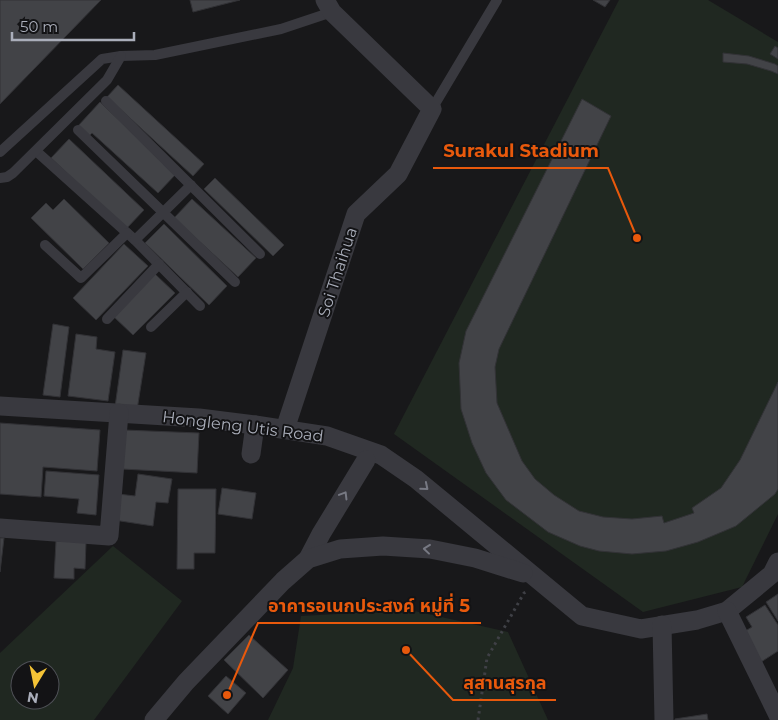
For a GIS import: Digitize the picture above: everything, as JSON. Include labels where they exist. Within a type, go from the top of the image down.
[{"type":"street","points":[[328,6],[432,109]]},
{"type":"street","name":"Soi Thaihua","points":[[285,429],[356,214],[398,174],[432,109]]},
{"type":"street","name":"Hongleng Utis Road","points":[[0,406],[199,418],[327,436],[381,455],[416,480],[582,616],[641,629],[696,620],[727,611]]},
{"type":"street","points":[[0,528],[109,536],[119,413]]},
{"type":"street","points":[[251,454],[255,425]]},
{"type":"street","points":[[352,445],[366,460],[386,459]]},
{"type":"street","points":[[154,720],[186,682],[283,581],[308,559],[366,460]]},
{"type":"street","points":[[323,531],[323,540],[330,547],[340,549]]},
{"type":"street","points":[[475,558],[482,557],[492,550],[487,538]]},
{"type":"street","points":[[308,559],[340,549],[383,546],[430,549],[475,558],[536,579]]},
{"type":"street","points":[[778,562],[772,574],[727,611],[778,715]]},
{"type":"street","points":[[662,626],[664,720]]},
{"type":"lane","points":[[432,109],[497,0]]},
{"type":"lane","points":[[0,152],[102,59],[121,56],[155,55],[282,29],[328,6]]},
{"type":"lane","points":[[0,178],[7,177],[13,173],[107,80],[121,56]]},
{"type":"lane","points":[[106,101],[260,254]]},
{"type":"lane","points":[[78,130],[162,213],[236,282]]},
{"type":"lane","points":[[36,151],[135,240],[200,306]]},
{"type":"lane","points":[[135,240],[191,185]]},
{"type":"lane","points":[[45,245],[81,278],[127,233]]},
{"type":"lane","points":[[106,318],[159,264]]},
{"type":"lane","points":[[151,327],[187,292]]},
{"type":"path","points":[[478,720],[487,658],[524,593],[536,579]]},
{"type":"shaded area","points":[[619,0],[708,0],[778,42],[778,514],[742,587],[643,612],[394,434]]},
{"type":"shaded area","points":[[113,546],[182,601],[94,720],[0,720],[0,653]]},
{"type":"shaded area","points":[[410,610],[508,632],[548,720],[268,720],[293,668],[301,616]]},
{"type":"building","points":[[0,0],[101,0],[0,104]]},
{"type":"building","points":[[190,0],[240,0],[193,12]]},
{"type":"building","points":[[593,0],[610,0],[605,7]]},
{"type":"building","points":[[775,46],[778,48],[778,59],[770,54]]},
{"type":"building","points":[[723,53],[749,56],[775,64],[778,66],[778,74],[747,64],[723,62]]},
{"type":"building","points":[[118,85],[204,164],[193,176],[107,97]]},
{"type":"building","points":[[582,99],[611,116],[499,349],[495,367],[497,403],[522,461],[535,479],[554,495],[579,511],[603,517],[632,519],[662,516],[664,523],[694,513],[692,508],[721,488],[740,460],[778,382],[778,489],[775,494],[736,526],[698,542],[666,551],[632,554],[599,551],[580,546],[548,532],[506,500],[486,473],[472,443],[461,409],[459,363],[466,331]]},
{"type":"building","points":[[100,102],[176,174],[158,193],[92,133],[89,136],[78,126]]},
{"type":"building","points":[[69,139],[144,210],[126,229],[51,158]]},
{"type":"building","points":[[215,178],[284,245],[273,256],[204,189]]},
{"type":"building","points":[[64,199],[109,243],[83,269],[31,218],[46,203],[53,210]]},
{"type":"building","points":[[192,199],[256,258],[238,277],[174,218]]},
{"type":"building","points":[[164,224],[227,286],[209,305],[145,243]]},
{"type":"building","points":[[124,244],[148,266],[96,320],[73,298]]},
{"type":"building","points":[[155,274],[175,293],[133,335],[113,316]]},
{"type":"building","points":[[53,324],[69,327],[60,397],[43,395]]},
{"type":"building","points":[[76,334],[97,337],[96,349],[115,352],[108,401],[68,396]]},
{"type":"building","points":[[123,350],[146,353],[137,410],[115,407]]},
{"type":"building","points":[[0,423],[100,430],[97,471],[43,467],[41,497],[0,494]]},
{"type":"building","points":[[124,430],[199,433],[197,473],[122,469]]},
{"type":"building","points":[[46,471],[99,475],[96,515],[77,513],[79,499],[44,496]]},
{"type":"building","points":[[138,474],[172,479],[168,503],[156,502],[153,526],[114,520],[118,494],[135,496]]},
{"type":"building","points":[[222,488],[256,493],[252,519],[218,514]]},
{"type":"building","points":[[178,489],[216,489],[215,553],[194,553],[194,569],[177,569]]},
{"type":"building","points":[[0,538],[4,538],[0,572]]},
{"type":"building","points":[[56,541],[86,542],[85,569],[74,568],[74,579],[54,578]]},
{"type":"building","points":[[778,594],[778,621],[766,602]]},
{"type":"building","points":[[765,605],[778,625],[778,651],[761,662],[742,633],[752,627],[746,617]]},
{"type":"building","points":[[249,635],[288,670],[263,698],[224,660]]},
{"type":"building","points":[[226,676],[246,693],[228,714],[208,696]]},
{"type":"building","points":[[707,714],[708,720],[675,720],[675,719]]},
{"type":"place","name":"Surakul Stadium","points":[[637,238]]},
{"type":"place","name":"สุสานสุรกุล","points":[[406,650]]},
{"type":"place","name":"อาคารอเนกประสงค์ หมู่ที่ 5","points":[[227,695]]}]
